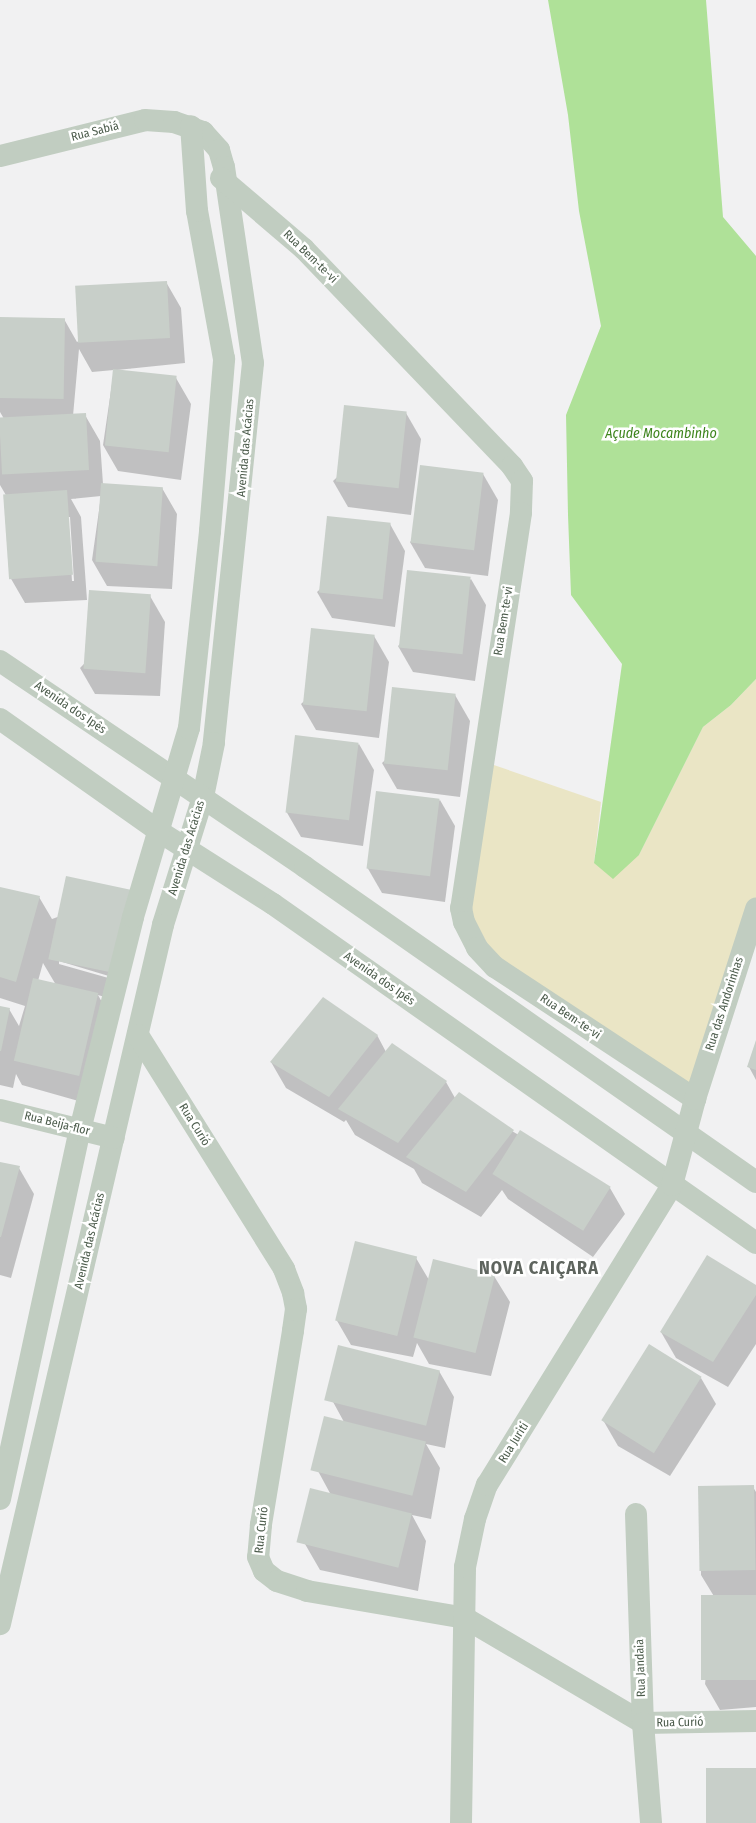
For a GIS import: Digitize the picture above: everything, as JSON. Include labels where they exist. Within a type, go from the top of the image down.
[{"type":"street","name":"Rua Sabiá","points":[[0,156],[145,120],[191,126]]},
{"type":"street","points":[[0,1499],[6,1443],[80,1130],[133,917],[176,779],[190,718],[210,531],[224,359],[194,179],[191,126]]},
{"type":"street","name":"Avenida das Acácias","points":[[0,1624],[163,925],[203,797],[215,734],[253,364],[227,181],[219,150],[203,132],[191,126]]},
{"type":"street","name":"Rua Bem-te-vi","points":[[194,179],[227,181],[304,250],[512,466],[522,481],[521,513],[461,908],[464,922],[477,948],[496,967],[694,1100]]},
{"type":"street","name":"Avenida dos Ipês","points":[[0,661],[203,797],[756,1182]]},
{"type":"street","name":"Avenida dos Ipês","points":[[0,719],[160,832],[273,904],[553,1098],[672,1185],[756,1242]]},
{"type":"street","name":"Rua das Andorinhas","points":[[694,1100],[756,909]]},
{"type":"street","name":"Rua Curió","points":[[138,1035],[284,1269],[293,1293],[296,1309],[293,1331],[261,1525],[258,1557],[264,1571],[277,1581],[307,1591],[465,1618],[643,1723],[756,1721]]},
{"type":"street","name":"Rua Juriti","points":[[461,1823],[465,1567],[475,1519],[488,1485],[672,1185],[687,1134],[694,1100]]},
{"type":"street","name":"Rua Beija-flor","points":[[0,1110],[114,1138]]},
{"type":"street","name":"Rua Jandaia","points":[[636,1514],[643,1723],[651,1823]]},
{"type":"shaded area","points":[[756,679],[756,916],[693,1098],[499,965],[467,907],[488,763],[601,802],[594,863],[639,855],[703,727],[731,705]]},
{"type":"water","name":"Açude Mocambinho","points":[[548,0],[706,0],[723,217],[756,256],[756,679],[731,705],[703,727],[639,855],[613,879],[594,863],[622,664],[571,595],[568,515],[566,415],[601,326],[579,211],[568,115]]},
{"type":"building","points":[[167,281],[170,338],[78,343],[75,286]]},
{"type":"building","points":[[0,317],[65,318],[64,399],[0,398]]},
{"type":"building","points":[[113,369],[177,376],[169,452],[105,446]]},
{"type":"building","points":[[344,405],[407,412],[399,488],[336,482]]},
{"type":"building","points":[[86,413],[89,470],[2,474],[0,418]]},
{"type":"building","points":[[420,465],[484,473],[474,550],[410,542]]},
{"type":"building","points":[[101,483],[163,487],[157,566],[95,562]]},
{"type":"building","points":[[67,490],[73,575],[9,579],[3,494]]},
{"type":"building","points":[[327,516],[391,523],[383,599],[319,593]]},
{"type":"building","points":[[407,570],[471,577],[462,654],[399,648]]},
{"type":"building","points":[[89,590],[151,594],[145,673],[83,669]]},
{"type":"building","points":[[311,628],[375,635],[367,711],[303,705]]},
{"type":"building","points":[[392,687],[456,694],[448,770],[384,764]]},
{"type":"building","points":[[295,735],[359,743],[349,820],[285,812]]},
{"type":"building","points":[[376,791],[440,799],[430,876],[366,868]]},
{"type":"building","points":[[66,876],[131,890],[113,973],[48,959]]},
{"type":"building","points":[[0,887],[40,896],[16,982],[0,977]]},
{"type":"building","points":[[33,978],[98,993],[79,1076],[14,1061]]},
{"type":"building","points":[[323,997],[378,1035],[329,1097],[270,1062]]},
{"type":"building","points":[[0,1006],[10,1008],[1,1051],[0,1051]]},
{"type":"building","points":[[756,1040],[756,1070],[747,1067]]},
{"type":"building","points":[[392,1043],[447,1081],[398,1143],[338,1109]]},
{"type":"building","points":[[459,1092],[514,1130],[466,1192],[406,1157]]},
{"type":"building","points":[[520,1130],[611,1187],[583,1231],[492,1174]]},
{"type":"building","points":[[0,1162],[20,1166],[1,1237],[0,1237]]},
{"type":"building","points":[[355,1241],[417,1256],[397,1336],[335,1321]]},
{"type":"building","points":[[707,1255],[756,1285],[756,1295],[713,1362],[660,1332]]},
{"type":"building","points":[[433,1259],[495,1274],[476,1353],[413,1338]]},
{"type":"building","points":[[649,1344],[702,1377],[654,1453],[601,1420]]},
{"type":"building","points":[[338,1345],[440,1370],[426,1426],[324,1400]]},
{"type":"building","points":[[324,1416],[426,1441],[412,1496],[310,1470]]},
{"type":"building","points":[[754,1485],[755,1570],[699,1571],[698,1486]]},
{"type":"building","points":[[310,1488],[412,1513],[398,1568],[296,1542]]},
{"type":"building","points":[[701,1595],[756,1595],[756,1680],[701,1680]]},
{"type":"building","points":[[706,1768],[756,1768],[756,1823],[706,1823]]},
{"type":"district","name":"NOVA CAIÇARA","points":[[539,1268]]}]
